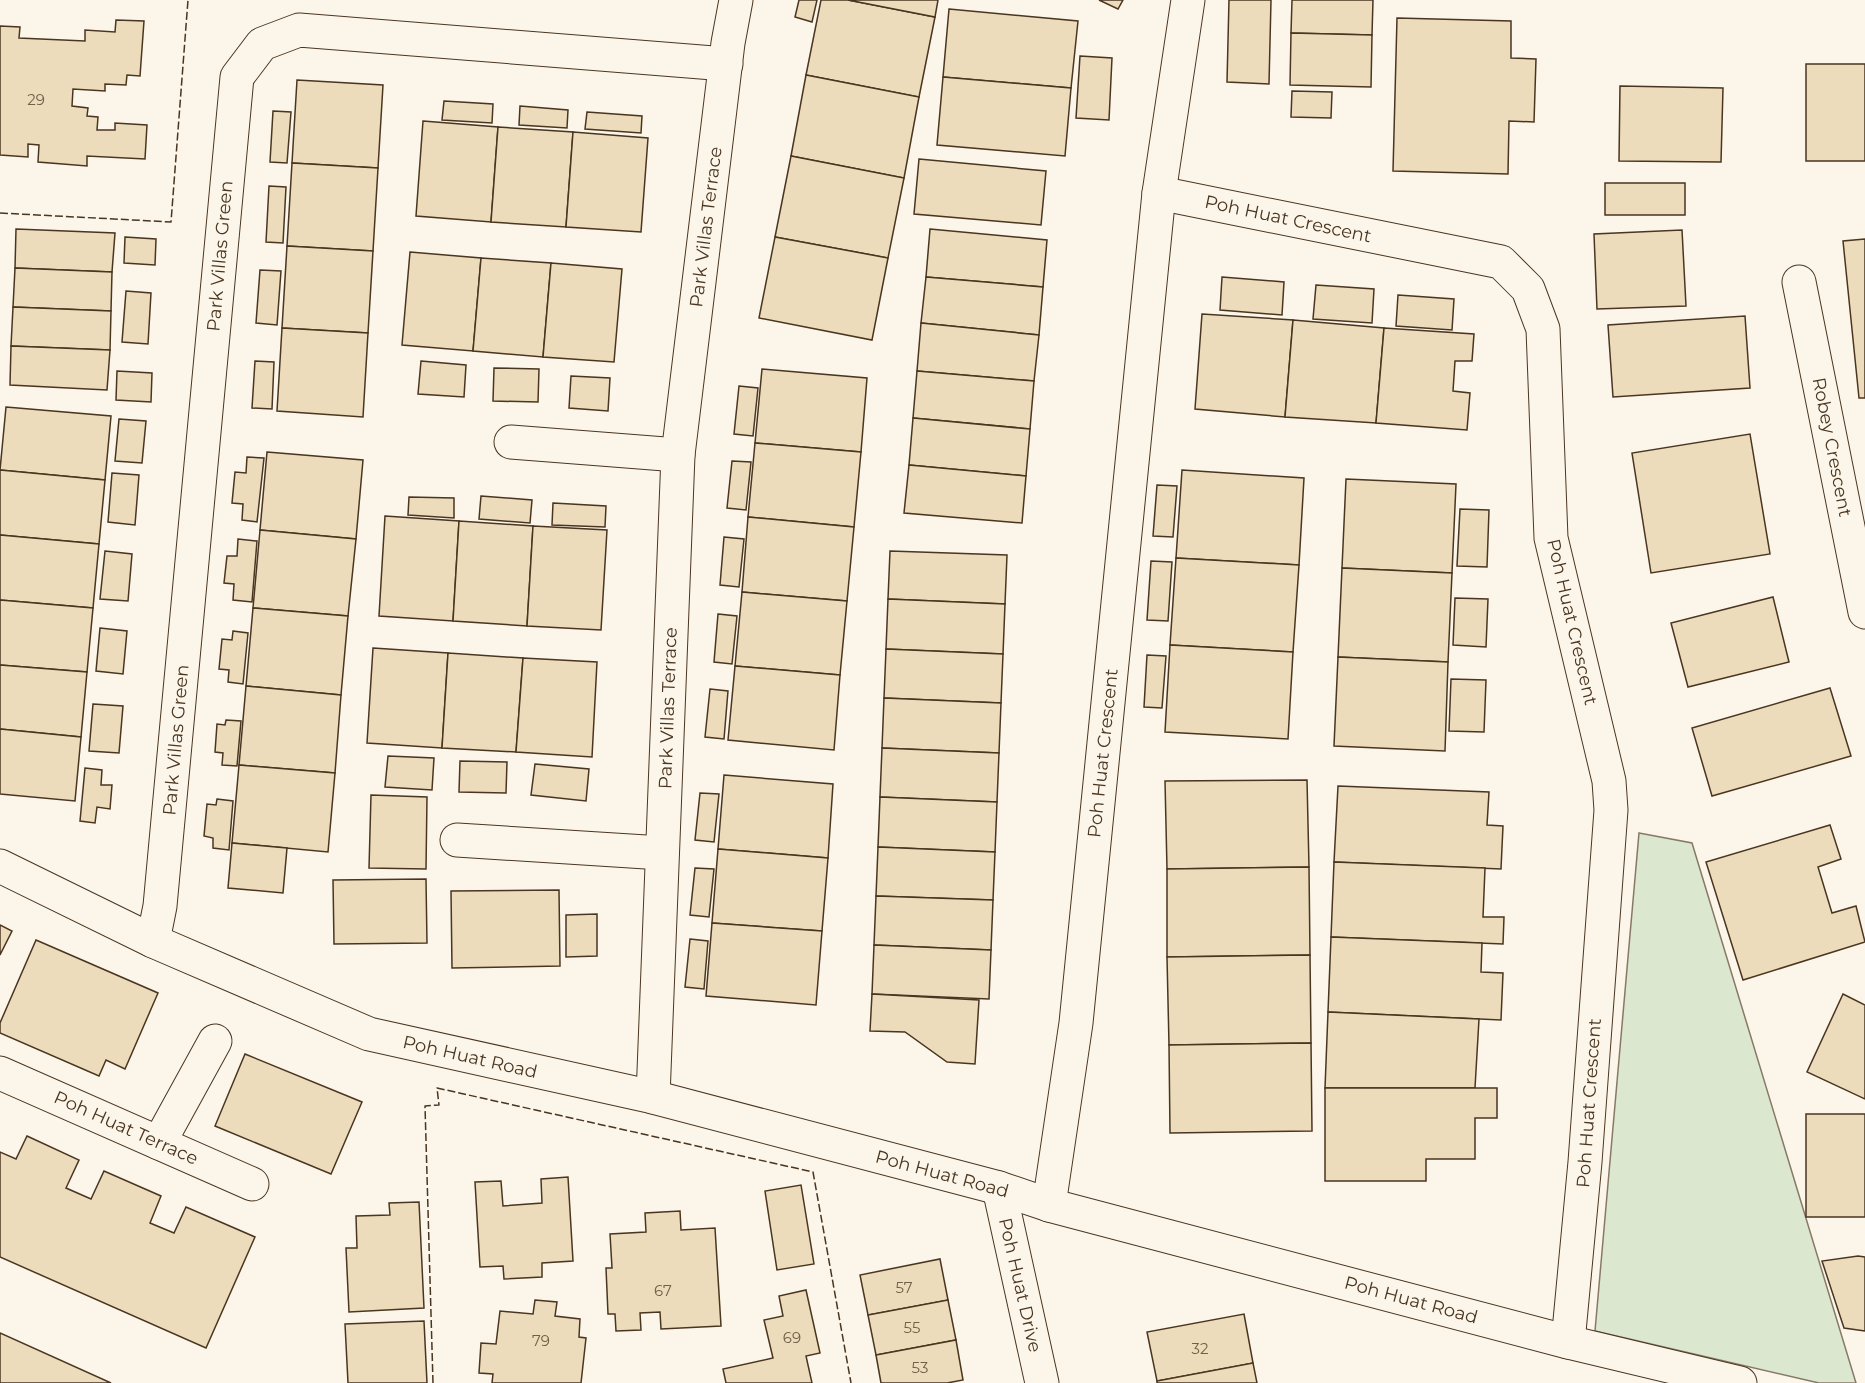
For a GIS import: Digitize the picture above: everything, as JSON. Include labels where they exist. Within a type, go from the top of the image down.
[{"type":"street","name":"Park Villas Terrace","points":[[653,1098],[678,455],[735,0]]},
{"type":"street","name":"Poh Huat Crescent","points":[[1049,1205],[1076,1023],[1159,193],[1188,0]]},
{"type":"street","name":"Park Villas Green","points":[[153,941],[160,906],[237,78],[262,44],[299,30],[726,64]]},
{"type":"street","name":"Poh Huat Crescent","points":[[1159,193],[1501,262],[1528,289],[1543,329],[1551,538],[1609,781],[1611,810],[1585,1162],[1568,1342]]},
{"type":"street","name":"Robey Crescent","points":[[1799,282],[1865,612]]},
{"type":"street","points":[[511,442],[678,455]]},
{"type":"street","points":[[457,840],[662,853]]},
{"type":"street","name":"Poh Huat Road","points":[[0,866],[153,941],[369,1034],[653,1098],[999,1188],[1049,1205],[1568,1342],[1740,1383]]},
{"type":"street","points":[[159,1143],[215,1041]]},
{"type":"street","name":"Poh Huat Terrace","points":[[0,1073],[252,1184]]},
{"type":"street","name":"Poh Huat Drive","points":[[999,1188],[1042,1383]]},
{"type":"green space","points":[[1639,833],[1692,843],[1856,1383],[1819,1383],[1595,1331]]},
{"type":"building","points":[[799,0],[817,0],[812,22],[795,17]]},
{"type":"building","points":[[821,0],[848,0],[935,17],[919,97],[806,75]]},
{"type":"building","points":[[848,0],[938,0],[935,17]]},
{"type":"building","points":[[1099,0],[1123,0],[1118,9]]},
{"type":"building","points":[[1229,0],[1271,0],[1269,84],[1227,82]]},
{"type":"building","points":[[1292,0],[1373,0],[1372,35],[1291,33]]},
{"type":"building","points":[[949,9],[1078,21],[1071,88],[943,77]]},
{"type":"building","points":[[1397,18],[1511,21],[1511,58],[1536,59],[1534,122],[1509,121],[1508,174],[1393,171]]},
{"type":"building","points":[[116,20],[144,21],[140,76],[127,75],[126,85],[105,84],[105,91],[73,89],[72,106],[88,108],[87,116],[98,117],[97,130],[115,130],[115,123],[147,125],[145,159],[87,156],[87,166],[38,162],[39,145],[28,144],[28,157],[0,155],[0,26],[20,27],[19,38],[85,41],[85,30],[115,32]]},
{"type":"building","points":[[1291,33],[1372,35],[1371,87],[1290,85]]},
{"type":"building","points":[[1080,56],[1112,58],[1109,120],[1076,118]]},
{"type":"building","points":[[1806,64],[1865,64],[1865,161],[1806,161]]},
{"type":"building","points":[[806,75],[919,97],[904,178],[791,156]]},
{"type":"building","points":[[943,77],[1071,88],[1065,156],[937,145]]},
{"type":"building","points":[[297,80],[383,85],[378,168],[292,163]]},
{"type":"building","points":[[1620,86],[1723,88],[1721,162],[1619,161]]},
{"type":"building","points":[[1292,91],[1332,92],[1331,118],[1291,117]]},
{"type":"building","points":[[444,101],[493,104],[492,123],[442,120]]},
{"type":"building","points":[[520,106],[568,110],[567,128],[519,125]]},
{"type":"building","points":[[273,111],[291,112],[287,163],[270,162]]},
{"type":"building","points":[[587,112],[642,116],[641,133],[585,129]]},
{"type":"building","points":[[423,121],[498,127],[491,222],[416,216]]},
{"type":"building","points":[[498,127],[573,132],[566,227],[491,222]]},
{"type":"building","points":[[573,132],[648,138],[641,232],[566,227]]},
{"type":"building","points":[[791,156],[904,178],[888,258],[775,237]]},
{"type":"building","points":[[919,159],[1046,171],[1041,225],[914,214]]},
{"type":"building","points":[[292,163],[378,168],[373,251],[287,246]]},
{"type":"building","points":[[1605,183],[1685,183],[1685,215],[1605,215]]},
{"type":"building","points":[[269,186],[286,187],[283,243],[266,242]]},
{"type":"building","points":[[16,229],[115,233],[112,272],[15,268]]},
{"type":"building","points":[[930,229],[1047,240],[1043,287],[926,277]]},
{"type":"building","points":[[1682,230],[1686,306],[1597,309],[1594,234]]},
{"type":"building","points":[[125,237],[156,239],[155,265],[124,263]]},
{"type":"building","points":[[775,237],[888,258],[872,340],[759,318]]},
{"type":"building","points":[[1865,239],[1865,398],[1859,398],[1843,241]]},
{"type":"building","points":[[287,246],[373,251],[368,333],[282,328]]},
{"type":"building","points":[[410,252],[481,258],[473,351],[402,345]]},
{"type":"building","points":[[481,258],[551,263],[543,357],[473,351]]},
{"type":"building","points":[[551,263],[622,269],[614,362],[543,357]]},
{"type":"building","points":[[15,268],[112,272],[111,311],[13,307]]},
{"type":"building","points":[[260,270],[281,271],[277,325],[256,323]]},
{"type":"building","points":[[926,277],[1043,287],[1039,335],[921,323]]},
{"type":"building","points":[[1222,277],[1284,282],[1282,315],[1220,310]]},
{"type":"building","points":[[1316,285],[1374,289],[1372,323],[1313,319]]},
{"type":"building","points":[[126,291],[151,293],[148,344],[122,342]]},
{"type":"building","points":[[1398,295],[1454,299],[1452,330],[1396,326]]},
{"type":"building","points":[[13,307],[111,311],[110,350],[11,346]]},
{"type":"building","points":[[1202,314],[1293,320],[1285,417],[1195,409]]},
{"type":"building","points":[[1745,316],[1750,388],[1613,397],[1608,325]]},
{"type":"building","points":[[1293,320],[1384,328],[1376,423],[1285,417]]},
{"type":"building","points":[[921,323],[1039,335],[1034,381],[917,371]]},
{"type":"building","points":[[282,328],[368,333],[363,417],[277,411]]},
{"type":"building","points":[[1384,328],[1474,334],[1472,361],[1455,361],[1453,391],[1470,393],[1467,430],[1376,423]]},
{"type":"building","points":[[11,346],[110,350],[107,390],[10,385]]},
{"type":"building","points":[[255,361],[274,362],[272,409],[252,408]]},
{"type":"building","points":[[421,361],[466,365],[464,397],[418,394]]},
{"type":"building","points":[[494,368],[539,369],[538,402],[493,401]]},
{"type":"building","points":[[762,369],[867,378],[861,452],[755,443]]},
{"type":"building","points":[[117,371],[152,373],[151,402],[116,400]]},
{"type":"building","points":[[917,371],[1034,381],[1030,429],[913,418]]},
{"type":"building","points":[[571,376],[610,378],[608,411],[569,408]]},
{"type":"building","points":[[739,386],[758,388],[753,436],[734,434]]},
{"type":"building","points":[[6,407],[111,416],[105,480],[0,470]]},
{"type":"building","points":[[913,418],[1030,429],[1026,476],[909,465]]},
{"type":"building","points":[[119,419],[146,421],[142,463],[115,461]]},
{"type":"building","points":[[1750,434],[1770,554],[1651,573],[1632,453]]},
{"type":"building","points":[[755,443],[861,452],[854,527],[748,517]]},
{"type":"building","points":[[267,452],[363,460],[356,539],[260,530]]},
{"type":"building","points":[[247,457],[264,458],[257,522],[242,520],[243,504],[232,503],[235,472],[246,473]]},
{"type":"building","points":[[732,461],[751,462],[746,510],[727,508]]},
{"type":"building","points":[[909,465],[1026,476],[1022,523],[904,513]]},
{"type":"building","points":[[0,470],[105,480],[99,544],[0,535]]},
{"type":"building","points":[[1182,470],[1304,478],[1299,565],[1176,558]]},
{"type":"building","points":[[112,473],[139,475],[135,525],[108,522]]},
{"type":"building","points":[[1346,479],[1456,484],[1452,573],[1342,568]]},
{"type":"building","points":[[1157,485],[1177,486],[1173,537],[1153,536]]},
{"type":"building","points":[[481,496],[532,500],[530,523],[479,519]]},
{"type":"building","points":[[409,497],[454,498],[454,518],[408,515]]},
{"type":"building","points":[[553,503],[606,506],[605,527],[552,525]]},
{"type":"building","points":[[1460,509],[1489,510],[1487,567],[1457,566]]},
{"type":"building","points":[[385,516],[459,521],[453,621],[379,616]]},
{"type":"building","points":[[748,517],[854,527],[847,601],[742,592]]},
{"type":"building","points":[[459,521],[533,526],[527,626],[453,621]]},
{"type":"building","points":[[533,526],[607,530],[601,630],[527,626]]},
{"type":"building","points":[[260,530],[356,539],[348,616],[253,608]]},
{"type":"building","points":[[0,535],[99,544],[93,608],[0,600]]},
{"type":"building","points":[[724,537],[744,539],[739,587],[720,585]]},
{"type":"building","points":[[238,539],[257,541],[252,602],[233,600],[234,584],[224,583],[227,556],[237,556]]},
{"type":"building","points":[[105,551],[132,554],[128,601],[100,599]]},
{"type":"building","points":[[890,551],[1007,555],[1005,604],[888,599]]},
{"type":"building","points":[[1176,558],[1299,565],[1293,652],[1170,645]]},
{"type":"building","points":[[1151,561],[1172,562],[1168,621],[1147,620]]},
{"type":"building","points":[[1342,568],[1452,573],[1448,662],[1338,657]]},
{"type":"building","points":[[742,592],[847,601],[840,675],[735,666]]},
{"type":"building","points":[[1773,597],[1789,662],[1688,687],[1671,623]]},
{"type":"building","points":[[1455,598],[1488,599],[1486,647],[1453,645]]},
{"type":"building","points":[[888,599],[1005,604],[1003,654],[886,649]]},
{"type":"building","points":[[0,600],[93,608],[87,672],[0,665]]},
{"type":"building","points":[[253,608],[348,616],[341,695],[246,686]]},
{"type":"building","points":[[718,614],[737,616],[732,664],[714,662]]},
{"type":"building","points":[[100,628],[127,631],[123,674],[96,671]]},
{"type":"building","points":[[233,631],[248,633],[243,684],[228,682],[229,670],[219,669],[222,639],[232,640]]},
{"type":"building","points":[[1170,645],[1293,652],[1288,739],[1165,732]]},
{"type":"building","points":[[373,648],[448,653],[442,748],[367,743]]},
{"type":"building","points":[[886,649],[1003,654],[1001,703],[884,698]]},
{"type":"building","points":[[448,653],[523,658],[516,752],[442,748]]},
{"type":"building","points":[[1147,655],[1166,656],[1162,708],[1144,707]]},
{"type":"building","points":[[1338,657],[1448,662],[1445,751],[1334,746]]},
{"type":"building","points":[[523,658],[597,662],[592,757],[516,752]]},
{"type":"building","points":[[0,665],[87,672],[81,737],[0,729]]},
{"type":"building","points":[[735,666],[840,675],[834,750],[728,740]]},
{"type":"building","points":[[1451,679],[1486,680],[1484,732],[1449,731]]},
{"type":"building","points":[[246,686],[341,695],[335,773],[239,765]]},
{"type":"building","points":[[1830,688],[1851,756],[1712,796],[1692,728]]},
{"type":"building","points":[[710,689],[728,691],[724,739],[705,737]]},
{"type":"building","points":[[884,698],[1001,703],[999,753],[882,748]]},
{"type":"building","points":[[93,704],[123,706],[119,753],[89,751]]},
{"type":"building","points":[[226,720],[241,721],[237,766],[222,765],[223,753],[215,752],[217,724],[225,725]]},
{"type":"building","points":[[0,729],[81,737],[75,801],[0,794]]},
{"type":"building","points":[[882,748],[999,753],[997,802],[880,797]]},
{"type":"building","points":[[388,756],[434,758],[432,790],[385,787]]},
{"type":"building","points":[[460,761],[507,762],[506,793],[459,792]]},
{"type":"building","points":[[535,764],[589,769],[586,801],[531,795]]},
{"type":"building","points":[[239,765],[335,773],[328,852],[232,843]]},
{"type":"building","points":[[85,768],[102,770],[101,785],[112,785],[110,809],[97,807],[95,823],[80,821]]},
{"type":"building","points":[[724,775],[833,784],[828,858],[718,849]]},
{"type":"building","points":[[1307,780],[1309,867],[1167,869],[1165,781]]},
{"type":"building","points":[[1338,786],[1489,792],[1487,825],[1503,826],[1501,869],[1334,862]]},
{"type":"building","points":[[700,793],[719,794],[714,842],[695,840]]},
{"type":"building","points":[[371,795],[427,797],[426,869],[369,868]]},
{"type":"building","points":[[880,797],[997,802],[995,852],[878,847]]},
{"type":"building","points":[[217,799],[233,801],[229,850],[213,848],[213,838],[204,836],[207,804],[216,805]]},
{"type":"building","points":[[1830,825],[1841,859],[1818,867],[1832,913],[1856,906],[1865,942],[1743,980],[1706,862]]},
{"type":"building","points":[[232,843],[287,848],[283,893],[228,888]]},
{"type":"building","points":[[878,847],[995,852],[993,900],[876,896]]},
{"type":"building","points":[[718,849],[828,858],[822,931],[712,923]]},
{"type":"building","points":[[1334,862],[1485,868],[1483,917],[1504,917],[1503,944],[1331,937]]},
{"type":"building","points":[[1309,867],[1310,955],[1167,957],[1167,869]]},
{"type":"building","points":[[695,868],[714,869],[709,917],[690,915]]},
{"type":"building","points":[[426,879],[427,943],[334,944],[333,880]]},
{"type":"building","points":[[559,890],[560,966],[452,968],[451,891]]},
{"type":"building","points":[[876,896],[993,900],[991,950],[874,945]]},
{"type":"building","points":[[597,914],[597,956],[566,957],[566,915]]},
{"type":"building","points":[[712,923],[822,931],[816,1005],[706,996]]},
{"type":"building","points":[[0,925],[12,931],[0,955]]},
{"type":"building","points":[[1331,937],[1482,943],[1481,972],[1503,973],[1501,1020],[1328,1012]]},
{"type":"building","points":[[690,939],[708,941],[704,989],[685,987]]},
{"type":"building","points":[[36,940],[158,993],[125,1069],[106,1060],[99,1076],[0,1033],[0,1023]]},
{"type":"building","points":[[874,945],[991,950],[989,999],[872,994]]},
{"type":"building","points":[[1310,955],[1311,1043],[1169,1045],[1167,957]]},
{"type":"building","points":[[872,994],[979,1000],[975,1064],[947,1062],[905,1032],[870,1031]]},
{"type":"building","points":[[1843,994],[1865,1005],[1865,1099],[1807,1072]]},
{"type":"building","points":[[1328,1012],[1479,1019],[1475,1088],[1325,1088]]},
{"type":"building","points":[[1311,1043],[1312,1131],[1170,1133],[1169,1045]]},
{"type":"building","points":[[245,1054],[362,1102],[331,1174],[215,1126]]},
{"type":"building","points":[[1325,1088],[1497,1088],[1497,1118],[1475,1118],[1475,1159],[1426,1159],[1426,1181],[1325,1181]]},
{"type":"building","points":[[1806,1114],[1865,1114],[1865,1217],[1806,1217]]},
{"type":"building","points":[[27,1136],[79,1160],[66,1188],[91,1199],[104,1171],[161,1196],[150,1223],[174,1233],[186,1207],[255,1237],[206,1348],[0,1257],[0,1152],[16,1159]]},
{"type":"building","points":[[568,1177],[573,1261],[542,1263],[542,1277],[504,1279],[503,1266],[480,1267],[475,1182],[501,1181],[503,1206],[542,1203],[541,1179]]},
{"type":"building","points":[[801,1185],[814,1264],[777,1270],[765,1191]]},
{"type":"building","points":[[419,1202],[424,1308],[349,1312],[346,1248],[357,1248],[356,1216],[390,1215],[389,1203]]},
{"type":"building","points":[[680,1211],[681,1230],[715,1228],[721,1326],[661,1329],[660,1312],[640,1313],[641,1330],[616,1331],[615,1314],[608,1314],[606,1268],[612,1268],[610,1234],[646,1232],[645,1213]]},
{"type":"building","points":[[1865,1257],[1865,1331],[1844,1328],[1822,1261]]},
{"type":"building","points":[[940,1259],[948,1300],[868,1315],[860,1275]]},
{"type":"building","points":[[806,1290],[820,1353],[806,1356],[812,1383],[726,1383],[723,1369],[773,1358],[764,1320],[783,1316],[779,1296]]},
{"type":"building","points":[[535,1300],[557,1302],[555,1316],[580,1319],[579,1337],[586,1338],[581,1383],[492,1383],[493,1374],[479,1373],[481,1343],[496,1344],[500,1311],[533,1314]]},
{"type":"building","points":[[948,1300],[956,1340],[876,1355],[868,1315]]},
{"type":"building","points":[[1244,1314],[1253,1363],[1157,1381],[1147,1332]]},
{"type":"building","points":[[424,1321],[427,1383],[348,1383],[345,1324]]},
{"type":"building","points":[[0,1333],[111,1383],[0,1383]]},
{"type":"building","points":[[956,1340],[963,1380],[947,1383],[881,1383],[876,1355]]},
{"type":"building","points":[[1253,1363],[1257,1383],[1157,1383],[1157,1381]]},
{"type":"fence","points":[[0,213],[171,222],[188,0]]},
{"type":"fence","points":[[433,1383],[425,1106],[439,1105],[437,1088],[813,1172],[851,1383]]}]
